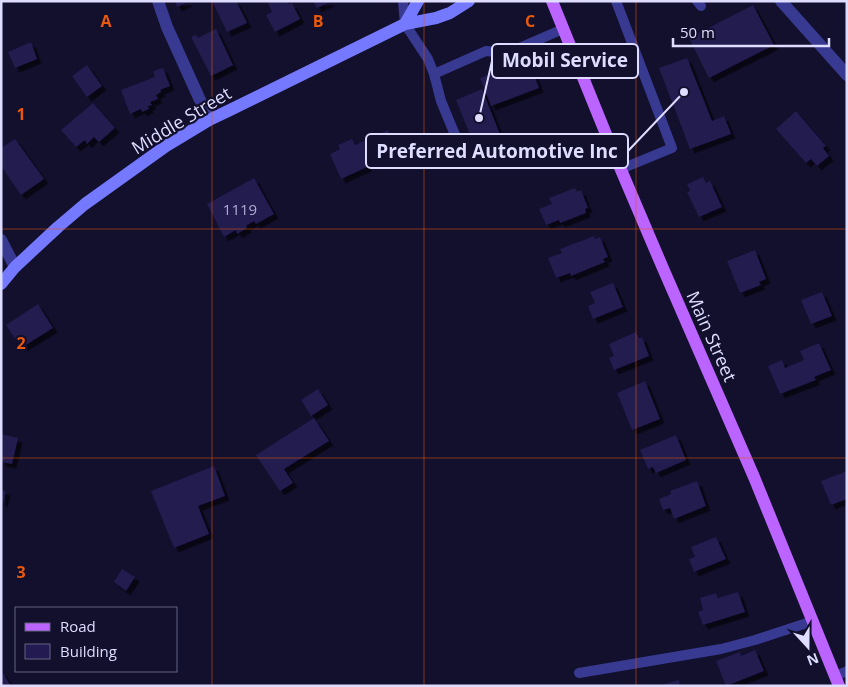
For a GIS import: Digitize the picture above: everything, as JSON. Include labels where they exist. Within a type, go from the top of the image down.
[{"type":"main road","points":[[405,24],[418,1]]},
{"type":"main road","name":"Middle Street","points":[[1,284],[15,267],[58,227],[86,204],[166,146],[209,120],[405,24],[428,20],[450,13],[469,1]]},
{"type":"main road","name":"Main Street","points":[[552,1],[662,266],[754,476],[813,620],[840,678]]},
{"type":"street","points":[[158,1],[167,27],[209,120]]},
{"type":"street","points":[[780,1],[847,75]]},
{"type":"street","points":[[1,240],[15,267]]},
{"type":"lane","points":[[403,1],[405,24],[428,59],[441,101],[460,147]]},
{"type":"lane","points":[[616,1],[672,148],[621,169]]},
{"type":"lane","points":[[434,74],[486,51],[508,54],[563,29]]},
{"type":"lane","points":[[579,672],[721,649],[755,640],[813,620]]},
{"type":"building","points":[[175,1],[190,1],[177,7]]},
{"type":"building","points":[[212,1],[236,1],[247,23],[227,32]]},
{"type":"building","points":[[272,1],[292,3],[300,19],[275,32],[266,15],[272,12],[268,3]]},
{"type":"building","points":[[313,1],[331,1],[317,8]]},
{"type":"building","points":[[753,5],[774,45],[709,78],[689,38]]},
{"type":"building","points":[[216,29],[233,65],[211,76],[191,37],[196,35],[198,38]]},
{"type":"building","points":[[31,42],[37,59],[15,68],[8,52]]},
{"type":"building","points":[[687,58],[712,121],[724,116],[731,134],[690,149],[659,68]]},
{"type":"building","points":[[528,59],[539,88],[491,106],[480,78]]},
{"type":"building","points":[[87,65],[102,86],[87,97],[72,76]]},
{"type":"building","points":[[163,68],[170,86],[160,90],[161,92],[156,95],[158,99],[150,102],[152,105],[148,106],[149,109],[142,112],[141,109],[130,114],[121,90],[155,77],[153,71]]},
{"type":"building","points":[[482,89],[501,137],[475,147],[456,100]]},
{"type":"building","points":[[93,103],[115,128],[99,142],[94,137],[87,144],[85,140],[76,147],[61,130]]},
{"type":"building","points":[[796,111],[826,146],[823,148],[829,156],[817,166],[811,159],[806,163],[776,129]]},
{"type":"building","points":[[388,130],[397,150],[366,164],[367,167],[341,179],[330,154],[340,149],[338,145],[352,139],[355,145]]},
{"type":"building","points":[[15,139],[44,179],[21,195],[1,166],[1,148]]},
{"type":"building","points":[[703,177],[706,183],[710,181],[722,207],[699,217],[687,192],[690,191],[687,184]]},
{"type":"building","points":[[254,178],[274,214],[256,224],[254,221],[237,234],[236,230],[224,237],[207,204]]},
{"type":"building","points":[[575,188],[577,192],[581,190],[588,208],[585,209],[586,213],[560,223],[559,220],[546,225],[539,209],[552,204],[549,198]]},
{"type":"building","points":[[594,236],[595,239],[600,237],[608,257],[603,259],[605,262],[571,276],[570,273],[556,278],[548,258],[562,253],[560,249]]},
{"type":"building","points":[[755,250],[766,279],[759,282],[761,285],[740,293],[727,261]]},
{"type":"building","points":[[613,283],[623,307],[593,319],[588,306],[595,303],[590,292]]},
{"type":"building","points":[[822,292],[832,316],[811,324],[801,300]]},
{"type":"building","points":[[38,304],[53,328],[21,348],[6,325]]},
{"type":"building","points":[[636,332],[639,338],[642,337],[649,356],[614,370],[609,358],[614,356],[609,344]]},
{"type":"building","points":[[819,343],[831,370],[814,377],[816,380],[780,394],[768,366],[782,360],[785,368],[804,360],[800,351]]},
{"type":"building","points":[[645,381],[660,419],[632,430],[617,393]]},
{"type":"building","points":[[318,389],[328,405],[311,416],[301,400]]},
{"type":"building","points":[[314,418],[329,441],[284,469],[293,483],[280,491],[256,455]]},
{"type":"building","points":[[1,434],[18,438],[12,464],[1,462]]},
{"type":"building","points":[[676,435],[686,460],[656,473],[653,467],[648,469],[640,450]]},
{"type":"building","points":[[214,466],[225,496],[198,506],[209,534],[174,548],[151,491]]},
{"type":"building","points":[[847,471],[847,499],[831,505],[821,481]]},
{"type":"building","points":[[697,481],[706,506],[674,519],[670,508],[663,510],[659,499],[671,494],[670,491]]},
{"type":"building","points":[[1,490],[6,491],[3,503],[1,502]]},
{"type":"building","points":[[716,537],[726,559],[694,572],[689,559],[695,557],[691,547]]},
{"type":"building","points":[[122,569],[135,577],[126,591],[114,582]]},
{"type":"building","points":[[738,592],[745,612],[703,625],[698,612],[703,610],[700,598],[716,593],[718,598]]},
{"type":"building","points":[[755,650],[764,671],[726,686],[716,661],[740,652],[741,656]]},
{"type":"building","points":[[1,670],[11,686],[1,686]]},
{"type":"building","points":[[679,680],[680,686],[661,686],[661,685]]},
{"type":"place","name":"Preferred Automotive Inc","points":[[684,92]]},
{"type":"place","name":"Mobil Service","points":[[479,118]]}]
